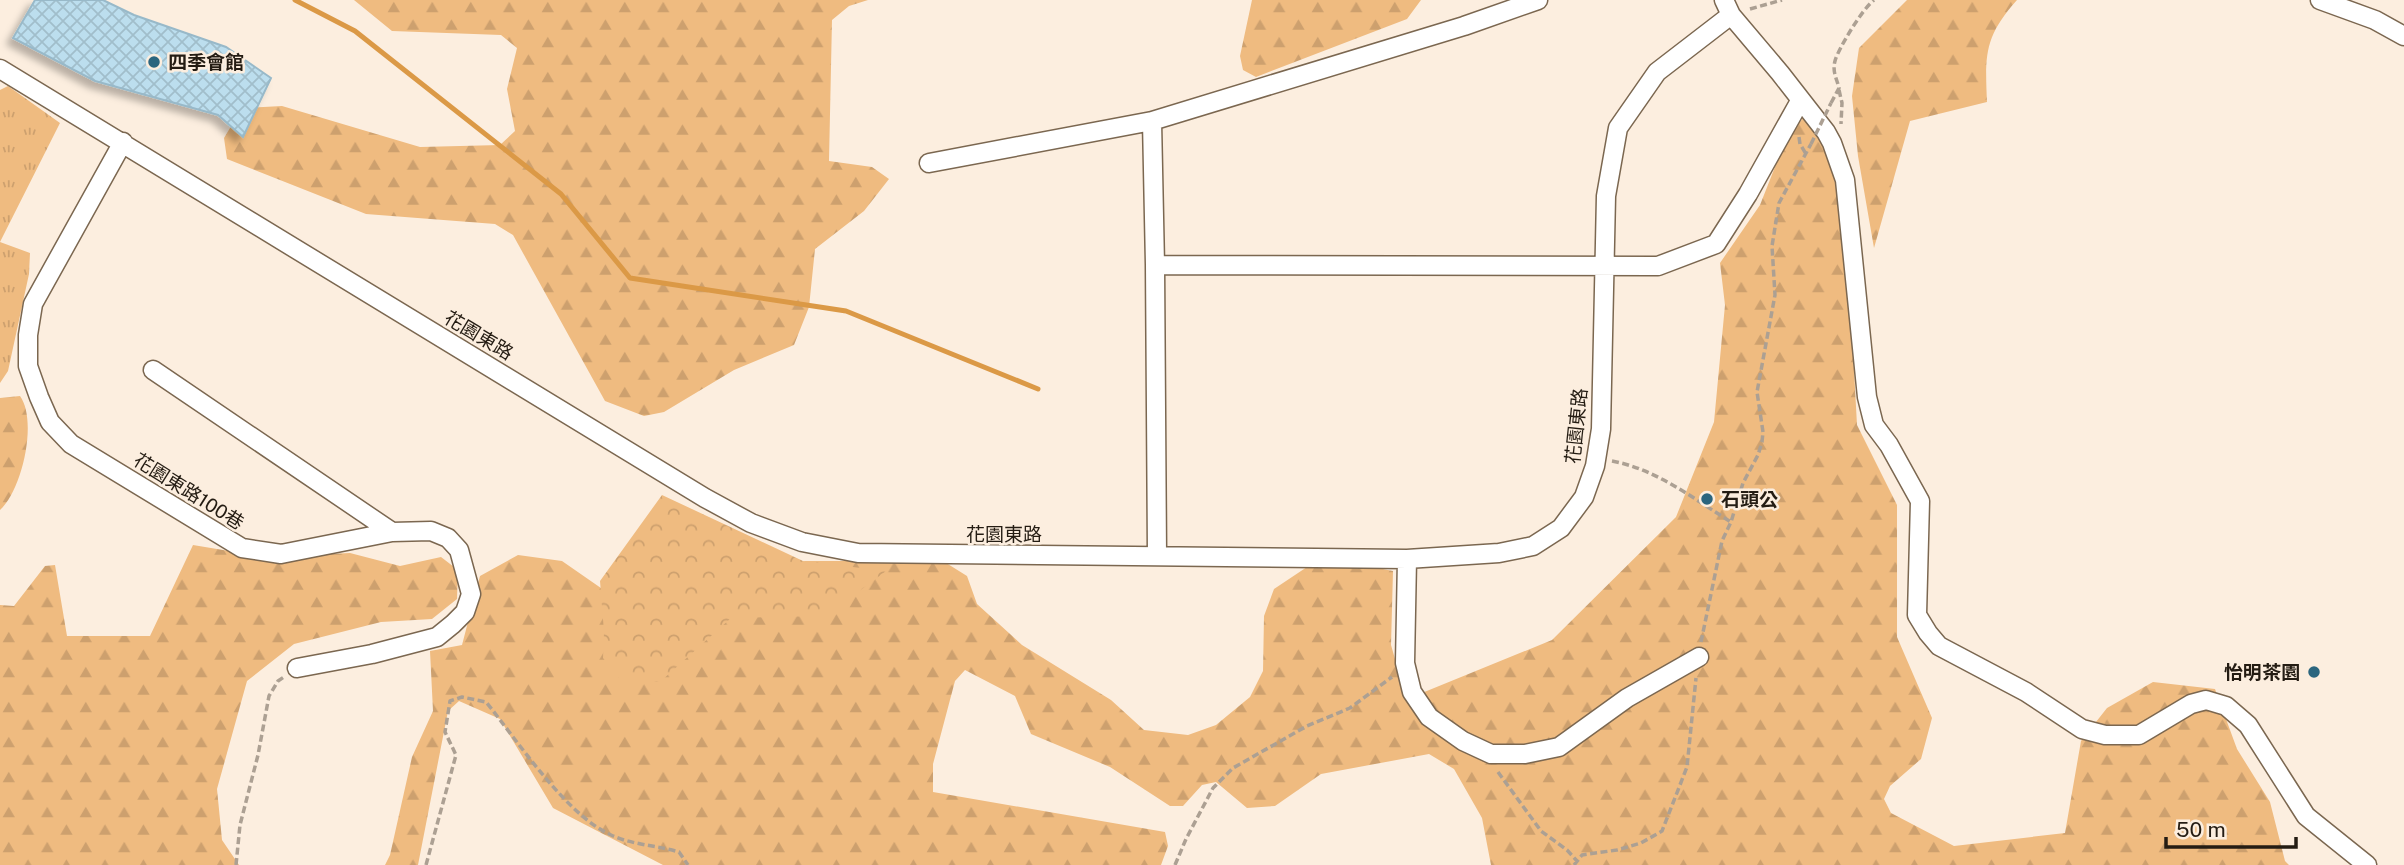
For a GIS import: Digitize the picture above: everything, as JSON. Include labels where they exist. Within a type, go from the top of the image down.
[{"type":"street","points":[[929,163],[1152,121],[1464,26],[1538,0]]},
{"type":"street","points":[[2320,0],[2375,20],[2404,36]]},
{"type":"street","points":[[1727,8],[1832,143],[1845,180],[1870,406],[1874,425],[1907,474],[1920,500],[1917,615],[1928,633],[1939,646],[2026,692],[2082,729],[2105,735],[2139,735],[2191,704],[2206,700],[2226,706],[2248,725],[2306,816],[2367,865]]},
{"type":"street","name":"花園東路","points":[[0,69],[694,491],[751,523],[802,542],[858,553],[1407,559],[1533,547],[1561,528],[1584,497],[1596,458],[1601,429],[1606,196],[1618,128],[1657,72],[1727,8]]},
{"type":"street","points":[[1156,265],[1658,266],[1716,244],[1800,102]]},
{"type":"street","points":[[1152,121],[1156,265],[1157,555]]},
{"type":"street","name":"花園東路100巷","points":[[123,142],[33,304],[28,335],[28,366],[50,422],[71,444],[242,548],[281,554],[392,532],[431,531],[448,538],[459,550],[471,594],[465,612],[436,637],[372,654],[297,668]]},
{"type":"street","points":[[153,370],[392,532]]},
{"type":"street","points":[[1407,559],[1405,663],[1412,692],[1429,717],[1463,741],[1491,754],[1525,754],[1559,747],[1627,698],[1699,657]]},
{"type":"path","points":[[1727,8],[1782,0]]},
{"type":"path","points":[[1832,143],[1843,120],[1839,88],[1834,77],[1835,58],[1863,10],[1874,0]]},
{"type":"path","points":[[1491,754],[1494,767],[1527,814],[1541,831],[1567,850],[1575,863],[1582,855],[1618,850],[1641,843],[1662,831],[1687,766],[1699,657],[1720,550],[1743,483],[1762,442],[1757,392],[1776,295],[1772,246],[1779,202],[1839,88]]},
{"type":"path","points":[[1596,458],[1632,465],[1679,489],[1731,522]]},
{"type":"path","points":[[1175,865],[1213,788],[1233,768],[1307,726],[1350,708],[1386,683],[1405,663]]},
{"type":"path","points":[[236,865],[240,825],[258,755],[269,696],[278,681],[297,668]]},
{"type":"path","points":[[426,865],[456,755],[446,732],[450,701],[462,697],[486,702],[553,785],[591,824],[611,836],[638,845],[679,852],[688,865]]},
{"type":"green space","points":[[354,0],[868,0],[849,6],[832,20],[829,161],[872,167],[889,179],[864,211],[815,249],[809,307],[794,345],[734,370],[664,412],[644,416],[605,401],[513,235],[495,224],[366,214],[227,159],[224,138],[242,108],[282,106],[420,147],[500,145],[515,131],[507,89],[517,48],[501,35],[392,31]]},
{"type":"green space","points":[[1252,0],[1421,0],[1407,19],[1256,77],[1243,70],[1240,56]]},
{"type":"green space","points":[[1907,0],[2017,0],[1992,36],[1986,71],[1987,102],[1910,121],[1874,248],[1858,156],[1852,96],[1859,48]]},
{"type":"green space","points":[[8,86],[60,123],[0,242],[0,90]]},
{"type":"green space","points":[[1804,117],[1818,121],[1846,222],[1857,425],[1897,505],[1897,637],[1932,718],[1921,759],[1890,786],[1884,799],[1891,813],[1954,846],[2065,833],[2081,741],[2107,708],[2153,682],[2215,689],[2237,749],[2270,802],[2285,861],[2289,865],[1491,865],[1482,818],[1454,769],[1429,754],[1321,774],[1275,806],[1247,808],[1216,782],[1202,785],[1183,806],[1170,806],[1110,767],[1031,734],[1015,696],[965,670],[955,681],[933,764],[933,792],[1165,832],[1168,846],[1161,865],[663,865],[553,808],[500,719],[459,701],[448,711],[418,865],[385,865],[390,855],[412,757],[433,711],[430,651],[462,645],[480,576],[518,555],[562,561],[611,595],[701,619],[805,561],[943,561],[967,576],[977,604],[1022,645],[1111,700],[1144,730],[1188,735],[1216,725],[1250,697],[1263,671],[1264,616],[1274,589],[1322,557],[1393,571],[1391,645],[1403,687],[1417,695],[1552,640],[1676,517],[1714,422],[1725,305],[1720,263],[1760,205],[1786,139]]},
{"type":"green space","points":[[0,242],[30,253],[29,274],[8,371],[0,383]]},
{"type":"green space","points":[[20,396],[28,422],[25,455],[15,487],[0,510],[0,398]]},
{"type":"green space","points":[[662,495],[803,561],[886,571],[826,616],[731,618],[660,682],[620,679],[603,658],[600,581]]},
{"type":"green space","points":[[193,545],[265,557],[350,553],[400,566],[441,557],[458,570],[457,599],[432,619],[381,622],[294,644],[247,681],[217,789],[222,840],[239,865],[0,865],[0,605],[14,606],[45,566],[55,565],[67,636],[150,636]]},
{"type":"building","name":"四季會館","points":[[35,0],[103,0],[134,15],[226,47],[271,78],[243,137],[218,115],[95,81],[13,38]]},
{"type":"waterway","points":[[295,0],[355,31],[561,194],[630,278],[846,311],[1038,389]]},
{"type":"place","name":"四季會館","points":[[154,62]]},
{"type":"place","name":"石頭公","points":[[1707,499]]},
{"type":"place","name":"怡明茶園","points":[[2314,672]]}]
